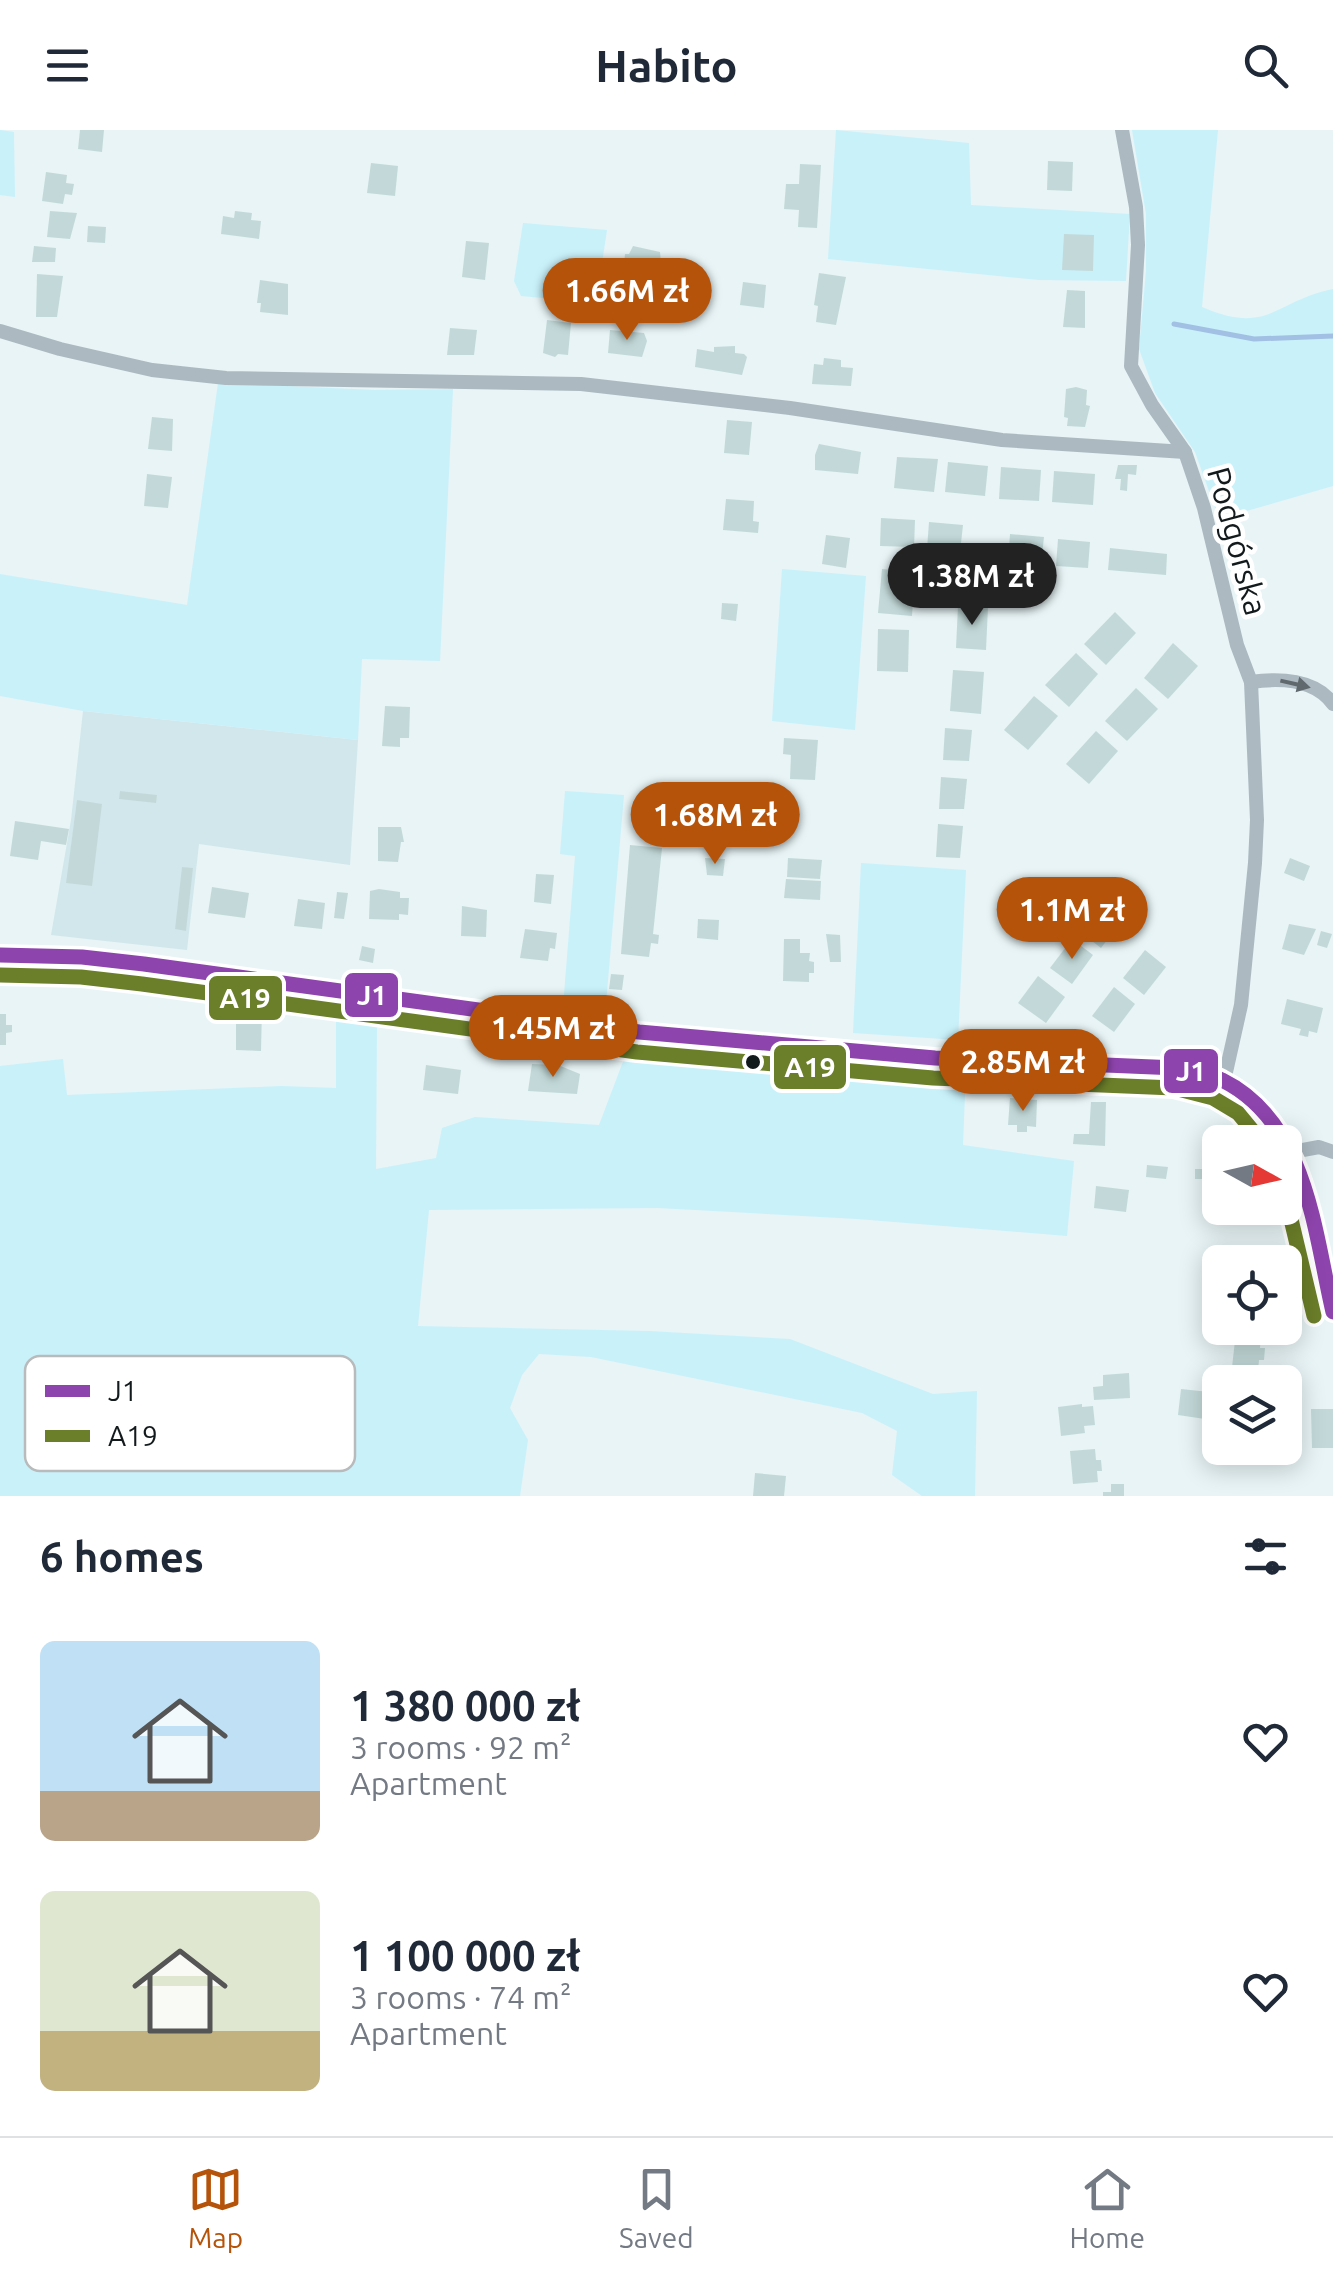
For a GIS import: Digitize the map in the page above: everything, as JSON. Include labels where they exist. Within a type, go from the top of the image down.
[{"type":"street","name":"Podgórska","points":[[1122,130],[1136,207],[1138,245],[1132,366],[1152,406],[1184,452],[1204,508],[1251,682],[1256,862],[1242,1005],[1224,1080]]},
{"type":"street","points":[[0,330],[60,349],[152,370],[226,378],[581,384],[790,408],[1002,440],[1184,452]]},
{"type":"street","points":[[1251,682],[1298,682],[1326,693],[1333,704]]},
{"type":"street","points":[[0,955],[144,964],[650,1033],[922,1057],[1177,1068],[1224,1080],[1247,1095],[1274,1125]]},
{"type":"street","points":[[1302,1150],[1319,1147],[1333,1152]]},
{"type":"street","points":[[1302,1180],[1333,1312]]},
{"type":"shaded area","points":[[0,130],[14,132],[15,197],[0,195]]},
{"type":"shaded area","points":[[836,130],[969,143],[971,205],[1130,214],[1126,281],[1039,280],[828,259]]},
{"type":"shaded area","points":[[1132,130],[1218,130],[1202,307],[1224,315],[1257,317],[1333,289],[1333,486],[1219,519],[1195,452],[1155,393],[1139,349],[1146,214]]},
{"type":"shaded area","points":[[523,223],[607,230],[596,303],[521,296],[514,281]]},
{"type":"shaded area","points":[[218,383],[453,389],[440,661],[362,659],[358,740],[83,711],[0,696],[0,574],[187,605]]},
{"type":"shaded area","points":[[782,569],[866,576],[855,730],[772,721]]},
{"type":"shaded area","points":[[83,711],[358,740],[350,865],[199,844],[187,950],[51,935],[71,820]]},
{"type":"shaded area","points":[[565,791],[624,795],[605,1015],[563,1007],[575,856],[560,854]]},
{"type":"shaded area","points":[[861,863],[966,870],[958,1040],[853,1033]]},
{"type":"shaded area","points":[[336,998],[465,1017],[463,1037],[377,1024],[376,1169],[436,1158],[442,1128],[475,1117],[599,1125],[624,1059],[486,1041],[490,1017],[630,1042],[966,1070],[963,1145],[1074,1161],[1067,1236],[658,1208],[429,1210],[418,1326],[649,1331],[790,1339],[933,1394],[977,1391],[975,1496],[922,1496],[892,1475],[897,1431],[862,1413],[591,1357],[539,1354],[522,1375],[510,1408],[528,1440],[520,1496],[0,1496],[0,1066],[63,1059],[67,1095],[281,1086],[336,1088]]},
{"type":"building","points":[[80,130],[104,130],[102,152],[78,149]]},
{"type":"building","points":[[1048,161],[1073,162],[1072,191],[1047,190]]},
{"type":"building","points":[[371,163],[398,166],[395,196],[367,193]]},
{"type":"building","points":[[800,164],[821,165],[817,228],[798,227],[799,210],[784,209],[786,184],[799,184]]},
{"type":"building","points":[[46,172],[67,175],[66,183],[74,184],[72,195],[65,194],[63,204],[42,201]]},
{"type":"building","points":[[50,211],[77,213],[70,239],[47,237]]},
{"type":"building","points":[[235,211],[252,213],[251,220],[261,221],[259,239],[221,234],[223,216],[234,218]]},
{"type":"building","points":[[88,226],[106,227],[105,243],[87,242]]},
{"type":"building","points":[[1064,234],[1094,235],[1093,271],[1062,270]]},
{"type":"building","points":[[466,241],[489,243],[485,280],[462,277]]},
{"type":"building","points":[[34,246],[56,248],[55,262],[32,262]]},
{"type":"building","points":[[633,246],[660,252],[662,273],[655,294],[628,293],[626,284],[622,284],[625,254]]},
{"type":"building","points":[[819,273],[846,277],[836,325],[816,322],[818,306],[814,305]]},
{"type":"building","points":[[37,274],[63,276],[57,317],[36,317]]},
{"type":"building","points":[[260,280],[288,284],[288,315],[260,312]]},
{"type":"building","points":[[743,282],[766,285],[764,308],[740,305]]},
{"type":"building","points":[[1067,290],[1085,291],[1085,328],[1063,327]]},
{"type":"building","points":[[547,320],[571,323],[568,355],[555,357],[543,353]]},
{"type":"building","points":[[450,328],[477,330],[474,355],[447,355]]},
{"type":"building","points":[[610,330],[644,333],[647,341],[642,357],[608,353]]},
{"type":"building","points":[[735,346],[735,353],[747,357],[742,375],[695,367],[697,349],[714,352],[714,347]]},
{"type":"building","points":[[824,358],[841,360],[841,367],[853,368],[851,386],[812,384],[814,364],[823,365]]},
{"type":"building","points":[[1066,389],[1087,390],[1086,405],[1090,406],[1085,427],[1067,426],[1068,418],[1064,417]]},
{"type":"building","points":[[152,417],[173,419],[172,451],[148,449]]},
{"type":"building","points":[[727,420],[752,422],[749,455],[724,453]]},
{"type":"building","points":[[819,444],[861,452],[858,474],[815,470]]},
{"type":"building","points":[[897,457],[938,459],[934,492],[894,488]]},
{"type":"building","points":[[948,462],[988,466],[985,496],[945,492]]},
{"type":"building","points":[[1118,465],[1137,465],[1136,475],[1128,474],[1127,491],[1120,490],[1121,479],[1115,479]]},
{"type":"building","points":[[1001,467],[1041,470],[1039,501],[999,499]]},
{"type":"building","points":[[1054,471],[1095,474],[1093,505],[1052,502]]},
{"type":"building","points":[[147,474],[172,477],[168,508],[144,506]]},
{"type":"building","points":[[726,499],[754,501],[753,521],[759,522],[758,533],[723,530]]},
{"type":"building","points":[[881,518],[915,520],[914,547],[880,546]]},
{"type":"building","points":[[929,522],[963,525],[960,552],[927,549]]},
{"type":"building","points":[[1010,534],[1044,537],[1041,564],[1008,562]]},
{"type":"building","points":[[826,535],[850,538],[846,568],[822,564]]},
{"type":"building","points":[[1058,539],[1090,542],[1088,568],[1056,566]]},
{"type":"building","points":[[1110,548],[1167,554],[1166,575],[1108,570]]},
{"type":"building","points":[[882,569],[915,572],[912,616],[878,613]]},
{"type":"building","points":[[722,603],[738,604],[736,621],[721,619]]},
{"type":"building","points":[[958,606],[988,607],[986,650],[956,648]]},
{"type":"building","points":[[1115,612],[1136,633],[1106,665],[1084,644]]},
{"type":"building","points":[[878,629],[909,630],[908,672],[877,671]]},
{"type":"building","points":[[1173,643],[1198,666],[1168,699],[1144,678]]},
{"type":"building","points":[[1076,653],[1098,674],[1069,707],[1045,685]]},
{"type":"building","points":[[953,670],[984,672],[981,714],[950,711]]},
{"type":"building","points":[[1136,688],[1158,709],[1127,741],[1105,721]]},
{"type":"building","points":[[1034,696],[1058,716],[1028,750],[1004,730]]},
{"type":"building","points":[[385,706],[410,707],[409,738],[400,738],[400,747],[382,746]]},
{"type":"building","points":[[945,728],[972,730],[969,761],[943,760]]},
{"type":"building","points":[[1096,731],[1118,751],[1089,784],[1066,764]]},
{"type":"building","points":[[784,738],[818,740],[815,780],[790,779],[791,755],[783,754]]},
{"type":"building","points":[[941,777],[967,779],[964,809],[939,809]]},
{"type":"building","points":[[120,791],[157,795],[156,803],[119,799]]},
{"type":"building","points":[[77,800],[102,804],[92,886],[66,883]]},
{"type":"building","points":[[15,821],[69,829],[66,845],[41,841],[38,860],[10,856]]},
{"type":"building","points":[[938,824],[963,826],[960,858],[936,857]]},
{"type":"building","points":[[378,827],[401,827],[404,842],[398,862],[378,861]]},
{"type":"building","points":[[630,845],[662,848],[653,934],[659,935],[658,944],[651,943],[649,957],[621,954]]},
{"type":"building","points":[[705,858],[725,859],[723,876],[707,875]]},
{"type":"building","points":[[788,858],[822,860],[820,879],[787,877]]},
{"type":"building","points":[[1290,858],[1310,866],[1304,881],[1284,873]]},
{"type":"building","points":[[182,867],[193,868],[186,931],[175,929]]},
{"type":"building","points":[[536,874],[554,875],[551,904],[534,902]]},
{"type":"building","points":[[786,879],[821,881],[820,900],[784,898]]},
{"type":"building","points":[[212,887],[249,893],[245,918],[208,913]]},
{"type":"building","points":[[370,891],[400,892],[400,898],[409,898],[408,915],[399,914],[399,920],[369,919]]},
{"type":"building","points":[[337,892],[348,893],[344,919],[334,918]]},
{"type":"building","points":[[298,899],[325,903],[322,929],[294,926]]},
{"type":"building","points":[[1102,903],[1123,919],[1101,948],[1079,931]]},
{"type":"building","points":[[462,906],[487,910],[486,937],[461,936]]},
{"type":"building","points":[[698,919],[719,920],[718,940],[697,938]]},
{"type":"building","points":[[1289,924],[1316,929],[1304,955],[1282,949]]},
{"type":"building","points":[[525,929],[557,933],[548,961],[520,958]]},
{"type":"building","points":[[1321,931],[1332,934],[1327,948],[1317,945]]},
{"type":"building","points":[[826,934],[840,935],[841,962],[830,962]]},
{"type":"building","points":[[784,939],[800,939],[800,953],[810,953],[814,973],[809,973],[809,982],[783,981]]},
{"type":"building","points":[[1072,939],[1093,955],[1072,984],[1050,968]]},
{"type":"building","points":[[362,946],[375,949],[373,963],[359,960]]},
{"type":"building","points":[[1145,950],[1166,967],[1144,995],[1123,978]]},
{"type":"building","points":[[611,974],[624,975],[622,990],[609,989]]},
{"type":"building","points":[[1038,976],[1065,997],[1046,1023],[1018,1003]]},
{"type":"building","points":[[1114,987],[1135,1004],[1114,1032],[1092,1016]]},
{"type":"building","points":[[1287,999],[1323,1008],[1317,1033],[1299,1035],[1301,1029],[1281,1024]]},
{"type":"building","points":[[236,1009],[262,1009],[261,1051],[236,1050]]},
{"type":"building","points":[[0,1014],[6,1014],[6,1025],[12,1025],[12,1032],[6,1033],[6,1045],[0,1045]]},
{"type":"building","points":[[532,1064],[558,1065],[580,1074],[577,1094],[528,1091]]},
{"type":"building","points":[[426,1065],[461,1070],[458,1094],[423,1090]]},
{"type":"building","points":[[1010,1098],[1037,1100],[1036,1127],[1027,1126],[1027,1132],[1017,1132],[1017,1125],[1008,1125]]},
{"type":"building","points":[[1091,1102],[1106,1102],[1105,1146],[1073,1144],[1074,1134],[1089,1134]]},
{"type":"building","points":[[1147,1165],[1168,1167],[1166,1179],[1146,1177]]},
{"type":"building","points":[[1195,1169],[1202,1169],[1202,1179],[1195,1179]]},
{"type":"building","points":[[1096,1186],[1129,1190],[1126,1212],[1094,1208]]},
{"type":"building","points":[[1235,1345],[1265,1348],[1264,1360],[1259,1360],[1258,1365],[1232,1365]]},
{"type":"building","points":[[1129,1373],[1130,1398],[1094,1400],[1093,1387],[1103,1386],[1103,1375]]},
{"type":"building","points":[[1181,1389],[1202,1391],[1202,1419],[1178,1415]]},
{"type":"building","points":[[1093,1406],[1095,1425],[1084,1426],[1085,1433],[1061,1436],[1058,1407]]},
{"type":"building","points":[[1311,1409],[1333,1409],[1333,1448],[1312,1448]]},
{"type":"building","points":[[1095,1449],[1102,1471],[1097,1471],[1098,1482],[1073,1484],[1070,1451]]},
{"type":"building","points":[[755,1473],[786,1476],[784,1496],[753,1496]]},
{"type":"building","points":[[1111,1484],[1124,1484],[1124,1496],[1103,1496],[1103,1492],[1111,1492]]},
{"type":"waterway","points":[[1174,324],[1254,339],[1333,336]]},
{"type":"transit line","name":"J1","points":[[0,955],[82,957],[144,964],[639,1032],[935,1058],[1177,1068],[1206,1074],[1250,1099],[1273,1123],[1289,1151],[1312,1214],[1333,1312]]},
{"type":"transit line","name":"A19","points":[[0,975],[81,977],[142,984],[637,1052],[933,1078],[1174,1088],[1213,1098],[1238,1113],[1248,1125]]},
{"type":"transit line","name":"A19","points":[[1292,1225],[1314,1316]]}]
